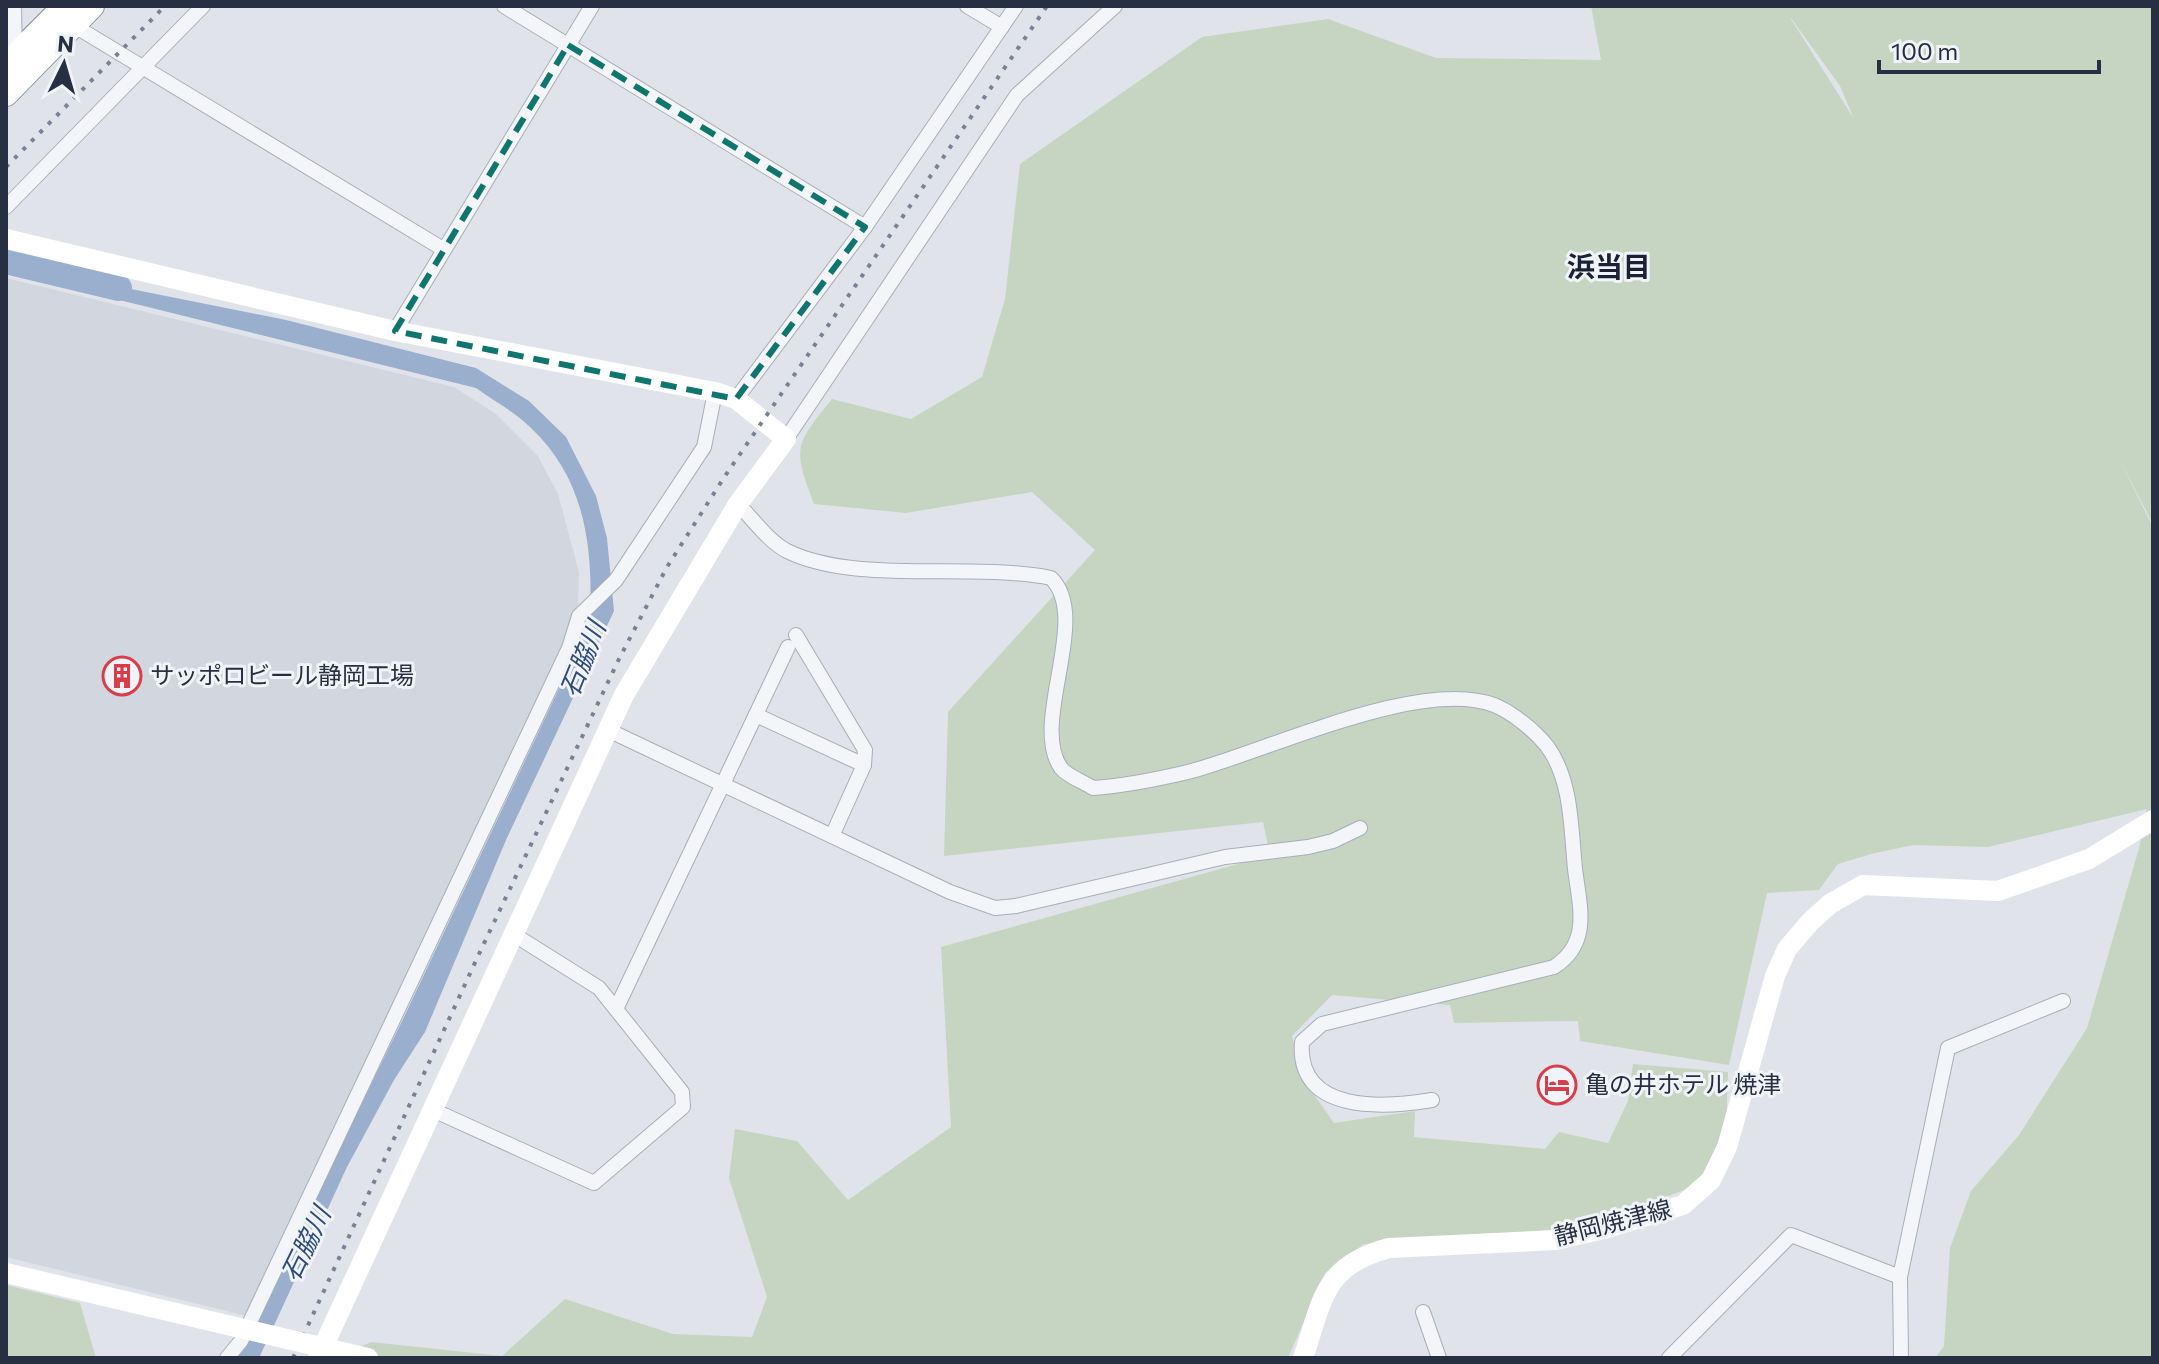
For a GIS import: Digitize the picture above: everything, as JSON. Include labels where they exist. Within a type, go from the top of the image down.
[{"type":"highway","points":[[10,61],[69,16],[92,6]]},
{"type":"highway","points":[[6,94],[69,16]]},
{"type":"street","points":[[10,61],[14,6]]},
{"type":"street","points":[[6,207],[203,6]]},
{"type":"street","points":[[504,6],[865,227]]},
{"type":"street","points":[[395,331],[592,6]]},
{"type":"street","points":[[967,6],[1002,27]]},
{"type":"street","points":[[736,399],[865,227],[1016,6]]},
{"type":"street","points":[[318,1358],[624,695],[738,504],[786,439],[1017,95],[1115,6]]},
{"type":"street","points":[[69,16],[142,68],[443,249]]},
{"type":"street","points":[[6,239],[395,331],[715,392],[736,399],[786,439]]},
{"type":"street","points":[[227,1358],[241,1341],[569,648],[579,616],[616,580],[704,447],[715,392]]},
{"type":"street","points":[[738,504],[784,550],[803,557],[880,570],[1013,570],[1051,578],[1064,598],[1065,616],[1054,718],[1055,750],[1061,769],[1093,788],[1185,773],[1352,717],[1413,704],[1464,700],[1492,704],[1512,714],[1547,746],[1566,789],[1580,912],[1579,941],[1567,959],[1554,967],[1322,1024],[1302,1042],[1301,1058],[1305,1070],[1310,1080],[1328,1094],[1350,1103],[1394,1106],[1432,1100]]},
{"type":"street","points":[[616,1009],[792,641],[865,750],[864,765],[832,836]]},
{"type":"street","points":[[756,715],[864,765]]},
{"type":"street","points":[[608,730],[950,892],[995,908],[1225,857],[1308,847],[1333,841],[1360,828]]},
{"type":"street","name":"静岡焼津線","points":[[1303,1358],[1323,1293],[1339,1271],[1365,1255],[1389,1248],[1555,1240],[1683,1205],[1699,1192],[1711,1180],[1727,1147],[1775,976],[1787,949],[1830,904],[1863,885],[1998,891],[2089,859],[2153,820]]},
{"type":"street","points":[[433,1110],[594,1183],[683,1107],[682,1092],[599,988],[513,934]]},
{"type":"street","points":[[1901,1358],[1900,1277],[1948,1048],[2063,1001]]},
{"type":"street","points":[[1669,1358],[1791,1235],[1900,1277]]},
{"type":"street","points":[[6,1273],[368,1358]]},
{"type":"street","points":[[1423,1312],[1439,1358]]},
{"type":"highlighted area","points":[[568,45],[865,227],[736,399],[395,331]]},
{"type":"shaded area","name":"サッポロビール静岡工場","points":[[6,278],[454,387],[496,414],[538,456],[558,494],[579,572],[578,606],[564,648],[247,1316],[6,1257]]},
{"type":"green space","points":[[1591,6],[2153,6],[2153,524],[2119,459],[2153,527],[2153,1358],[1935,1358],[1944,1346],[1950,1248],[1971,1191],[2019,1135],[2087,1028],[2139,848],[2147,809],[1988,847],[1913,845],[1871,854],[1838,864],[1819,890],[1767,893],[1729,1065],[1580,1041],[1578,1021],[1454,1023],[1450,1005],[1332,995],[1292,1036],[1304,1080],[1334,1123],[1415,1111],[1414,1137],[1545,1149],[1559,1132],[1608,1143],[1628,1101],[1633,1064],[1728,1072],[1726,1135],[1702,1183],[1593,1225],[1503,1235],[1364,1244],[1325,1273],[1288,1358],[336,1358],[371,1342],[502,1356],[565,1299],[673,1334],[752,1337],[767,1297],[729,1178],[735,1129],[797,1141],[848,1200],[951,1127],[941,947],[1270,855],[1263,822],[944,856],[948,712],[1095,550],[1032,492],[906,513],[814,504],[807,485],[800,458],[801,447],[810,427],[832,399],[911,419],[982,377],[1005,299],[1020,164],[1202,37],[1328,19],[1436,58],[1601,60]],"holes":[[[1791,18],[1840,86],[1854,119]]]},
{"type":"green space","points":[[6,1285],[80,1303],[96,1358],[6,1358]]},
{"type":"water","points":[[6,264],[286,320],[476,368],[529,401],[566,437],[596,496],[607,538],[614,611],[506,840],[425,1032],[394,1080],[347,1167],[259,1358],[237,1358],[404,1017],[590,623],[590,569],[583,518],[564,471],[550,449],[525,422],[476,388],[6,272]]},
{"type":"waterway","name":"石脇川","points":[[6,261],[119,288]]},
{"type":"railway","points":[[6,167],[165,6]]},
{"type":"railway","points":[[293,1358],[479,954],[619,659],[667,567],[725,476],[1047,6]]},
{"type":"place","name":"サッポロビール静岡工場","points":[[122,676]]},
{"type":"place","name":"亀の井ホテル 焼津","points":[[1557,1085]]},
{"type":"district","name":"浜当目","points":[[1609,267]]}]
